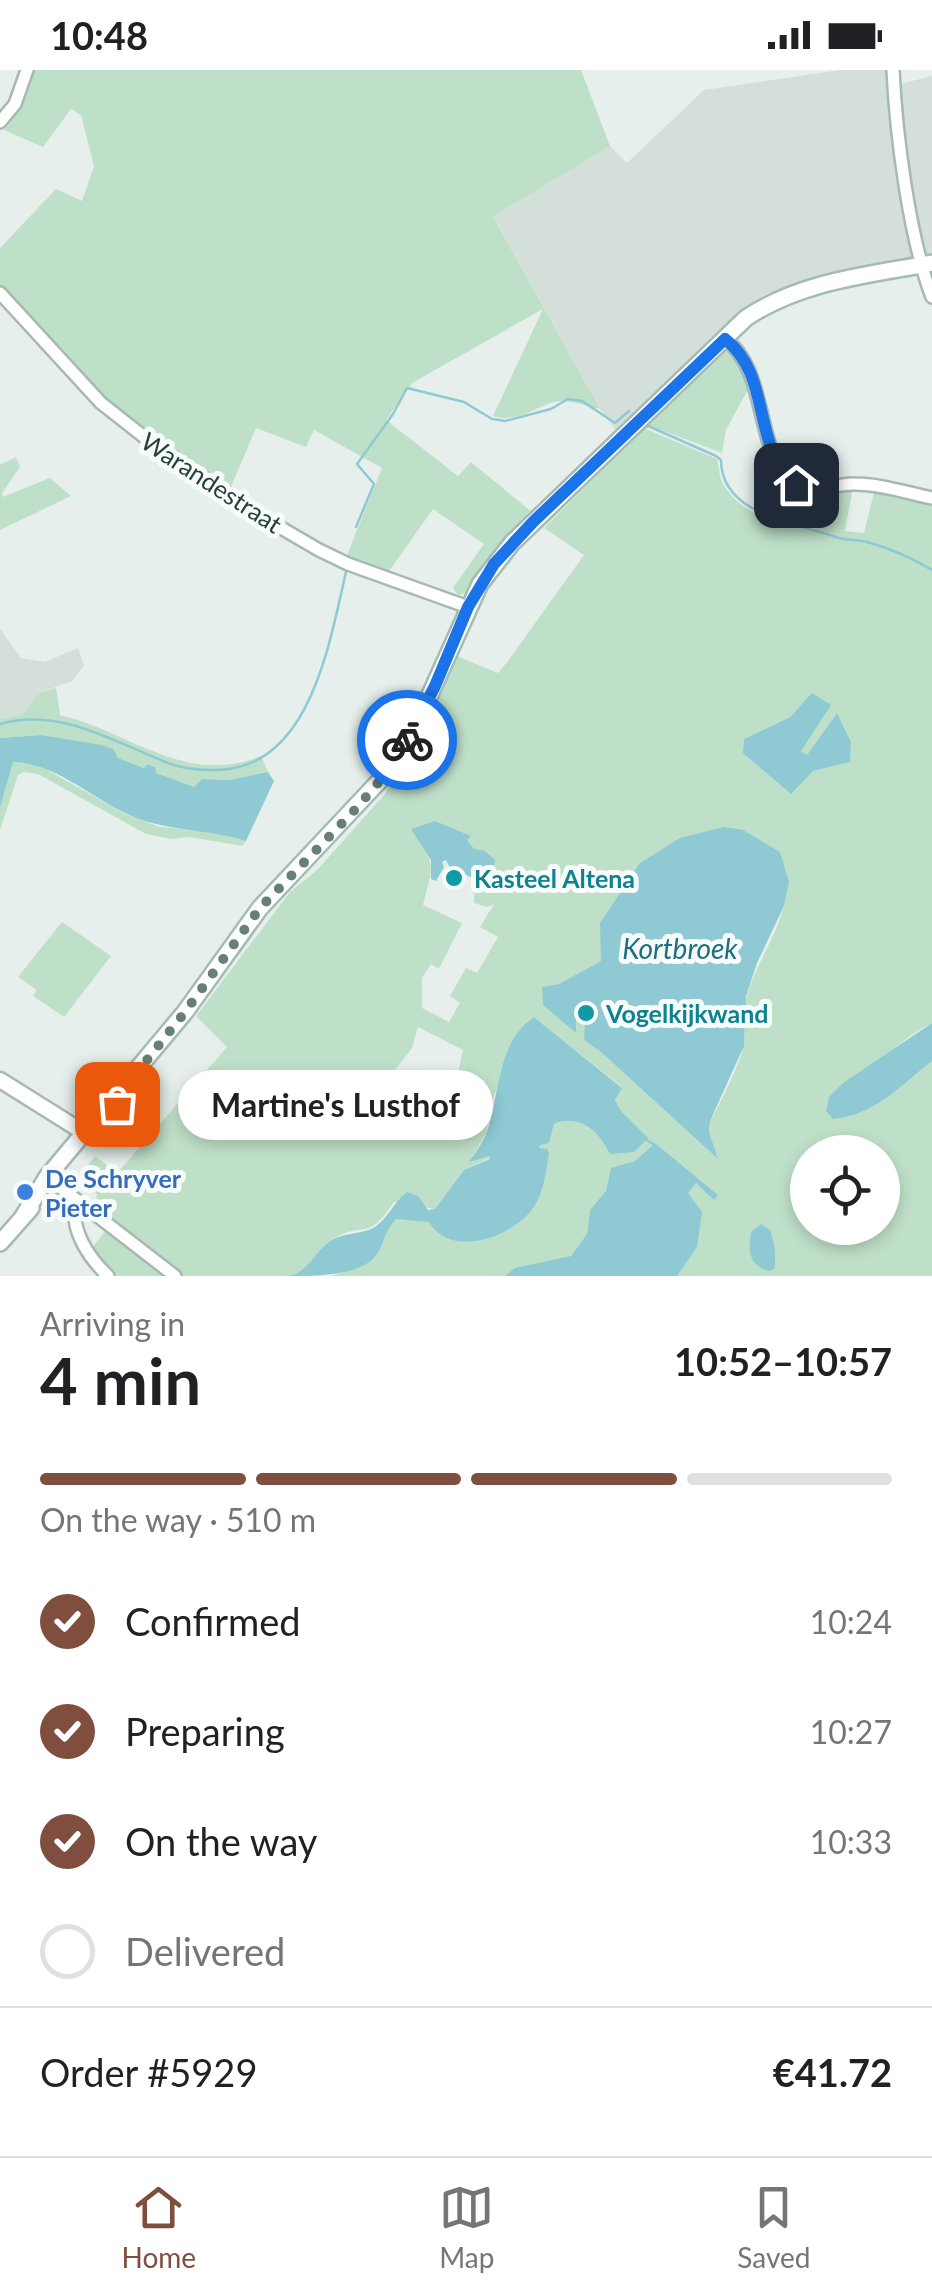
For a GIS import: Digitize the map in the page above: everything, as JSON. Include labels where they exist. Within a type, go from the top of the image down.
[{"type":"main road","points":[[0,1243],[117,1104],[260,908],[384,776],[421,715],[480,584],[512,543],[746,318],[774,300],[819,284],[927,264]]},
{"type":"street","points":[[0,122],[15,104],[28,70]]},
{"type":"street","points":[[893,70],[905,172],[932,297]]},
{"type":"street","name":"Warandestraat","points":[[0,294],[101,404],[162,450],[319,550],[468,607]]},
{"type":"street","points":[[725,339],[749,367],[777,464],[796,485],[808,489],[853,483],[932,498]]},
{"type":"street","points":[[0,1080],[88,1134]]},
{"type":"street","points":[[50,1180],[175,1276]]},
{"type":"street","points":[[77,1201],[77,1228],[92,1258],[108,1276]]},
{"type":"shaded area","points":[[840,70],[887,70],[888,87],[932,76],[932,255],[821,276],[764,295],[717,332],[616,431],[600,409],[493,215],[610,146],[627,163],[704,90]]},
{"type":"shaded area","points":[[0,629],[21,658],[45,662],[78,648],[84,666],[72,681],[39,693],[22,714],[0,719]]},
{"type":"green space","points":[[33,70],[581,70],[610,146],[493,216],[600,409],[558,401],[516,416],[493,416],[543,309],[412,383],[386,420],[458,476],[471,462],[533,513],[493,554],[469,592],[458,595],[453,588],[484,544],[433,509],[387,574],[345,560],[382,468],[314,430],[306,447],[256,428],[230,489],[114,410],[0,287],[0,248],[56,189],[82,201],[94,166],[81,115],[71,109],[43,147],[4,130],[23,102]]},
{"type":"green space","points":[[727,346],[735,353],[751,384],[726,430],[722,453],[651,426],[646,429],[717,459],[722,482],[740,504],[762,516],[815,529],[826,492],[853,487],[845,531],[864,533],[875,489],[932,503],[932,1023],[889,1053],[833,1119],[875,1105],[932,1061],[932,1276],[677,1276],[681,1268],[687,1194],[696,1183],[718,1195],[655,1143],[635,1161],[611,1168],[606,1192],[590,1210],[587,1234],[571,1256],[505,1276],[331,1276],[352,1268],[373,1253],[395,1219],[423,1220],[540,1144],[549,1143],[554,1124],[582,1124],[605,1143],[648,1139],[621,1111],[615,1099],[622,1087],[534,1017],[494,1095],[486,1133],[470,1161],[490,1158],[464,1170],[435,1209],[394,1202],[371,1227],[333,1239],[302,1270],[289,1276],[114,1276],[90,1250],[115,1220],[95,1204],[97,1194],[78,1178],[95,1156],[117,1173],[227,1047],[196,1016],[290,892],[317,870],[385,794],[429,719],[457,656],[498,673],[584,555],[544,528]],"holes":[[[812,694],[830,705],[800,751],[807,755],[837,713],[851,742],[849,762],[813,771],[744,739],[790,717]],[[412,829],[470,836],[467,840],[476,863],[474,903],[487,907],[494,904],[480,927],[498,937],[477,973],[466,968],[450,996],[460,1003],[449,1022],[422,1008],[422,978],[431,964],[439,969],[462,923],[423,905],[431,866]],[[786,870],[785,902],[746,1001],[743,1049],[710,1121],[716,1157],[584,1040],[586,1021],[593,1014],[585,1007],[576,1018],[576,1032],[542,987],[559,984]],[[418,1027],[463,1050],[457,1077],[429,1121],[386,1082],[412,1048]]]},
{"type":"green space","points":[[16,457],[20,467],[3,497],[50,478],[71,496],[0,530],[0,465]]},
{"type":"green space","points":[[56,688],[60,715],[183,761],[234,764],[261,756],[268,772],[229,780],[202,779],[194,787],[155,773],[154,766],[148,764],[144,768],[118,758],[112,749],[41,735],[0,738],[0,719],[22,714],[39,693]]},
{"type":"green space","points":[[13,762],[35,763],[125,814],[160,827],[218,832],[246,841],[242,846],[146,834],[38,774],[24,772],[18,775],[0,830],[0,808]]},
{"type":"green space","points":[[62,922],[111,956],[64,1017],[33,996],[37,990],[18,977]]},
{"type":"water","points":[[812,693],[831,705],[801,751],[807,755],[837,713],[851,742],[850,762],[813,771],[791,794],[743,753],[744,739],[790,717]]},
{"type":"water","points":[[41,735],[113,749],[118,758],[144,768],[148,764],[155,767],[156,773],[194,787],[202,779],[229,780],[268,772],[274,781],[246,841],[139,819],[57,774],[28,764],[13,762],[0,808],[0,738]]},
{"type":"water","points":[[435,821],[471,836],[467,840],[474,849],[485,851],[495,860],[491,881],[477,887],[473,894],[476,880],[449,866],[446,860],[436,881],[431,879],[431,860],[411,829]]},
{"type":"water","name":"Kortbroek","points":[[724,827],[743,830],[780,852],[789,882],[784,906],[746,996],[744,1046],[710,1121],[709,1132],[718,1159],[584,1040],[585,1021],[592,1013],[585,1008],[576,1018],[576,1033],[543,1005],[542,987],[559,984],[601,961],[600,923],[640,863],[680,838]]},
{"type":"water","points":[[534,1017],[622,1088],[615,1100],[648,1138],[634,1152],[610,1154],[600,1138],[580,1123],[554,1124],[549,1143],[539,1148],[549,1152],[538,1199],[530,1212],[508,1230],[465,1242],[439,1233],[429,1222],[396,1219],[376,1255],[364,1265],[333,1274],[289,1276],[301,1270],[330,1241],[375,1227],[407,1192],[418,1196],[428,1210],[435,1209],[464,1170],[490,1159],[489,1156],[469,1162],[486,1134],[512,1041]]},
{"type":"water","points":[[932,1023],[932,1061],[875,1105],[833,1119],[826,1111],[829,1097],[843,1083]]},
{"type":"water","points":[[655,1143],[718,1195],[714,1200],[696,1183],[688,1193],[702,1212],[697,1247],[677,1276],[505,1276],[515,1268],[571,1256],[587,1234],[590,1210],[606,1191],[611,1168],[635,1161]]},
{"type":"water","points":[[761,1224],[770,1230],[774,1244],[774,1269],[769,1271],[753,1261],[750,1251],[751,1232]]},
{"type":"waterway","points":[[356,527],[374,484],[357,464],[407,388],[464,402],[492,419],[505,421],[551,409],[568,399],[582,401],[615,423],[629,411]]},
{"type":"waterway","points":[[646,425],[716,456],[733,493],[764,514],[840,538],[875,544],[932,570]]},
{"type":"waterway","points":[[0,724],[22,720],[65,723],[185,768],[213,770],[246,765],[272,750],[293,727],[310,699],[332,634],[346,572]]},
{"type":"waterway","points":[[647,1140],[653,1144]]},
{"type":"way so far","points":[[117,1104],[260,908],[353,812],[384,776],[407,740]]},
{"type":"place","name":"Kasteel Altena","points":[[454,878]]},
{"type":"place","name":"Vogelkijkwand","points":[[586,1013]]},
{"type":"place","name":"Martine's Lusthof","points":[[117,1104]]},
{"type":"place","name":"De Schryver Pieter","points":[[25,1192]]},
{"type":"route","points":[[407,740],[468,607],[494,564],[725,339],[749,367],[777,464],[796,485]]}]
